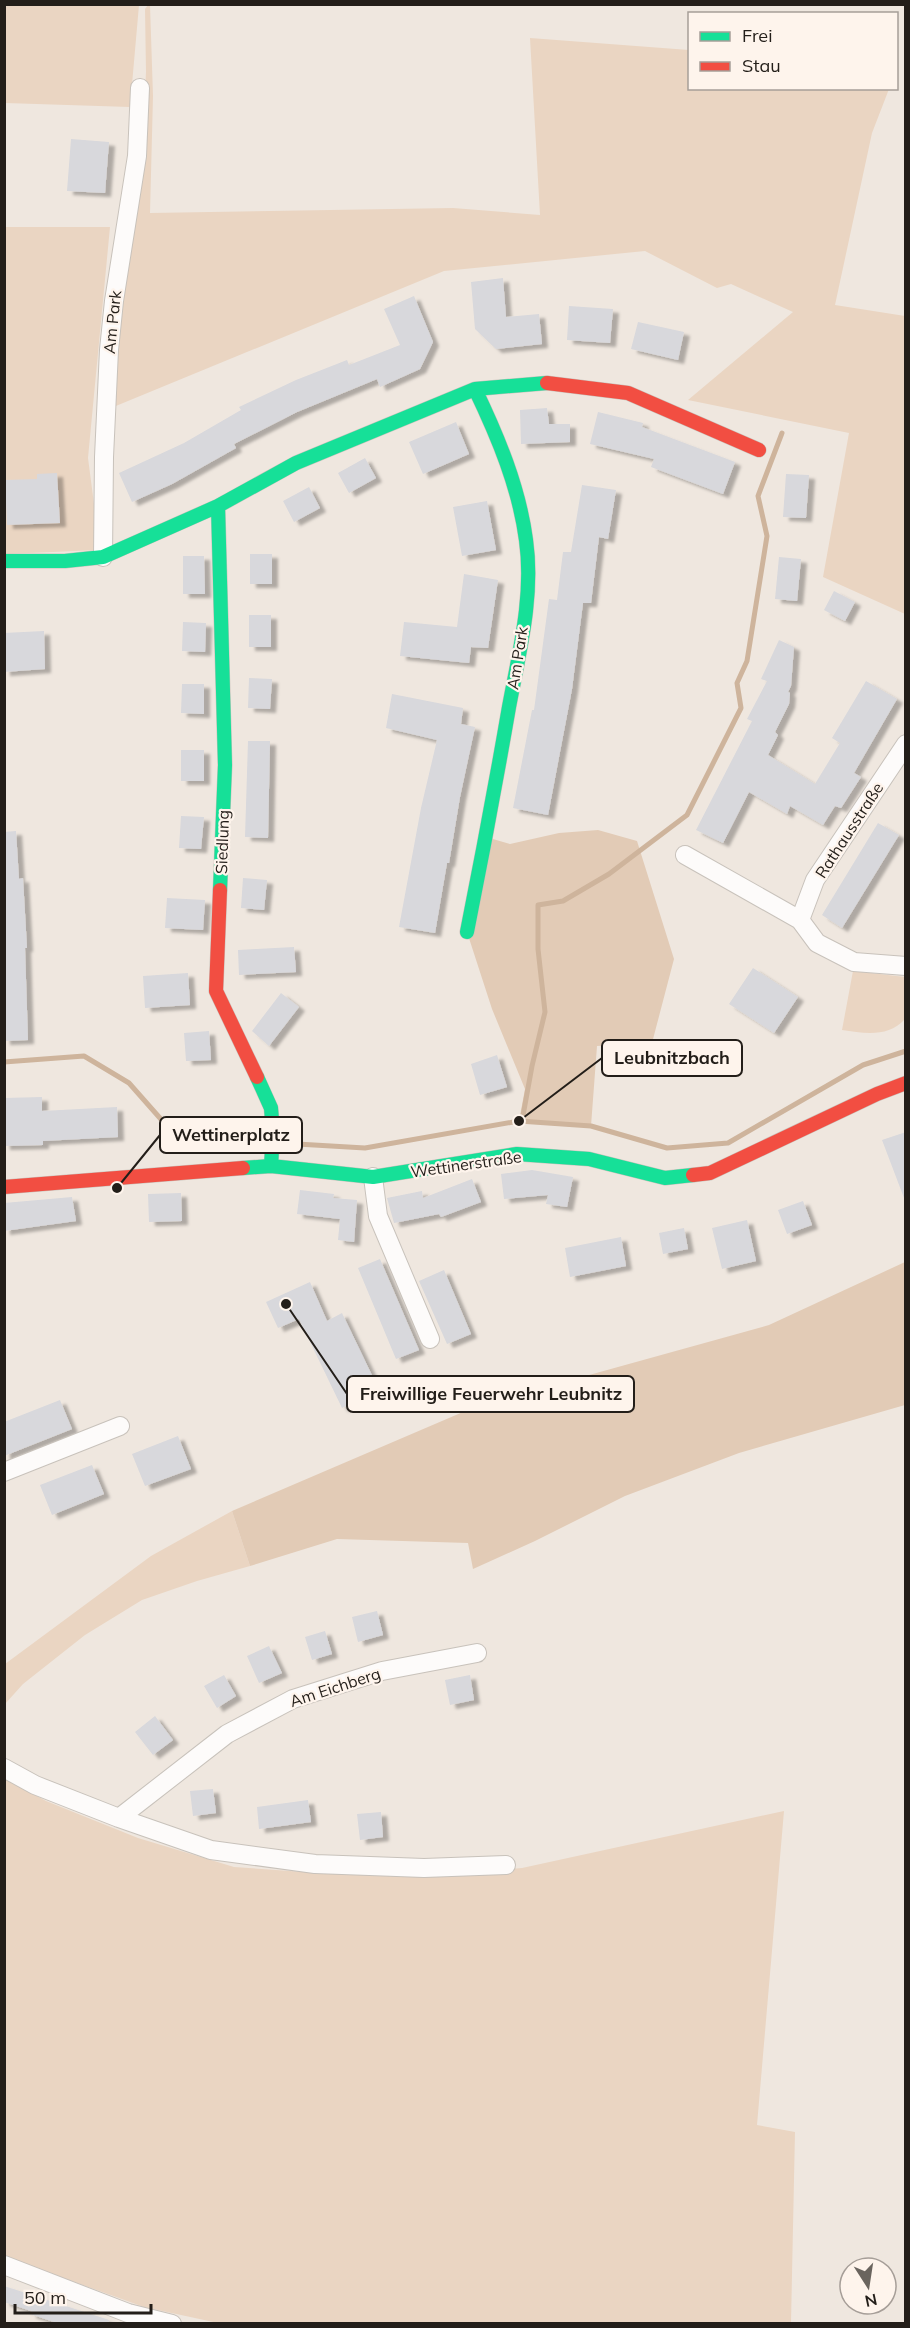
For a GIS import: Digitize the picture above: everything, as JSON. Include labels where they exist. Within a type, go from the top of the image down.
[{"type":"street","name":"Am Park","points":[[104,557],[104,457],[109,351],[114,301],[137,156],[140,88]]},
{"type":"street","points":[[4,561],[65,561],[104,557],[218,506],[296,463],[475,389],[548,383],[628,393],[759,450]]},
{"type":"street","name":"Am Park","points":[[467,932],[522,639],[528,562],[519,504],[496,431],[475,389]]},
{"type":"street","name":"Siedlung","points":[[218,506],[225,765],[216,992],[271,1108],[273,1132],[271,1160]]},
{"type":"street","name":"Rathausstraße","points":[[800,921],[815,880],[906,744]]},
{"type":"street","points":[[686,855],[800,921],[817,943],[854,962],[906,966]]},
{"type":"street","name":"Wettinerstraße","points":[[4,1187],[221,1170],[271,1160],[373,1177],[517,1154],[589,1159],[665,1178],[710,1173],[877,1094],[906,1083]]},
{"type":"street","points":[[373,1177],[378,1216],[430,1339]]},
{"type":"street","points":[[4,1472],[120,1426]]},
{"type":"street","name":"Am Eichberg","points":[[119,1818],[227,1734],[293,1699],[382,1671],[477,1653]]},
{"type":"street","points":[[4,1768],[34,1785],[211,1850],[315,1864],[424,1868],[506,1865]]},
{"type":"street","points":[[4,2265],[129,2313],[172,2324]]},
{"type":"shaded area","points":[[5,5],[139,5],[130,107],[5,103]]},
{"type":"shaded area","points":[[150,5],[153,96],[150,213],[453,208],[540,215],[530,38],[688,50],[688,90],[889,90],[872,133],[835,305],[905,316],[905,614],[823,577],[849,433],[688,400],[793,312],[731,284],[717,288],[645,251],[444,271],[111,408],[113,371],[143,136],[146,72],[145,9]]},
{"type":"shaded area","points":[[5,227],[110,227],[88,458],[100,550],[5,554]]},
{"type":"shaded area","points":[[598,830],[637,841],[674,959],[652,1043],[597,1046],[591,1126],[519,1121],[525,1089],[492,1009],[467,932],[486,837],[510,844],[559,833]]},
{"type":"shaded area","points":[[853,971],[905,977],[905,1019],[883,1032],[842,1030]]},
{"type":"shaded area","points":[[905,1262],[905,1405],[739,1453],[625,1496],[473,1569],[468,1543],[337,1539],[250,1566],[232,1511],[477,1406],[769,1325]]},
{"type":"shaded area","points":[[232,1511],[250,1566],[142,1600],[85,1635],[23,1684],[5,1704],[5,1664],[151,1556]]},
{"type":"shaded area","points":[[4,1778],[46,1801],[138,1838],[234,1867],[333,1874],[475,1872],[522,1868],[784,1811],[757,2125],[795,2132],[791,2323],[218,2323],[144,2307],[5,2257]]},
{"type":"building","points":[[71,139],[109,142],[105,193],[67,191]]},
{"type":"building","points":[[503,278],[506,317],[539,314],[542,344],[496,349],[475,329],[471,282]]},
{"type":"building","points":[[414,296],[433,342],[420,369],[380,387],[377,379],[297,412],[234,444],[236,448],[172,484],[132,502],[119,473],[184,443],[241,410],[239,407],[296,380],[347,360],[349,365],[400,345],[384,309]]},
{"type":"building","points":[[569,306],[613,309],[610,343],[567,340]]},
{"type":"building","points":[[638,322],[684,332],[678,360],[631,349]]},
{"type":"building","points":[[547,408],[549,424],[570,424],[570,442],[521,444],[520,410]]},
{"type":"building","points":[[598,412],[643,423],[642,427],[735,462],[723,494],[651,467],[654,459],[590,444]]},
{"type":"building","points":[[456,422],[469,454],[423,474],[409,442]]},
{"type":"building","points":[[365,458],[376,478],[349,493],[338,473]]},
{"type":"building","points":[[57,473],[60,523],[7,525],[5,480],[37,479],[37,474]]},
{"type":"building","points":[[786,474],[809,475],[806,518],[783,517]]},
{"type":"building","points":[[582,485],[616,490],[608,539],[599,537],[591,603],[583,603],[572,689],[548,815],[513,808],[532,710],[534,710],[549,599],[557,600],[563,552],[571,552]]},
{"type":"building","points":[[309,487],[320,508],[294,522],[283,501]]},
{"type":"building","points":[[487,501],[496,550],[462,556],[453,507]]},
{"type":"building","points":[[250,554],[272,554],[272,584],[250,584]]},
{"type":"building","points":[[183,556],[204,556],[205,594],[183,594]]},
{"type":"building","points":[[779,557],[801,559],[797,601],[775,599]]},
{"type":"building","points":[[464,574],[498,580],[488,648],[471,647],[469,663],[400,656],[404,622],[457,627]]},
{"type":"building","points":[[834,591],[855,602],[845,621],[824,610]]},
{"type":"building","points":[[249,615],[271,615],[271,647],[249,647]]},
{"type":"building","points":[[183,622],[206,623],[205,652],[182,651]]},
{"type":"building","points":[[44,631],[45,669],[4,672],[4,633]]},
{"type":"building","points":[[779,640],[794,647],[791,686],[788,692],[790,693],[789,704],[775,732],[778,735],[768,755],[815,784],[840,743],[832,738],[866,681],[897,699],[854,773],[861,777],[841,808],[835,806],[823,825],[790,806],[787,814],[749,792],[723,843],[696,830],[752,721],[747,719],[767,681],[761,679]]},
{"type":"building","points":[[249,678],[272,679],[270,709],[248,708]]},
{"type":"building","points":[[182,684],[204,684],[204,714],[181,713]]},
{"type":"building","points":[[392,694],[463,708],[461,724],[475,727],[435,933],[399,927],[421,808],[437,740],[386,728]]},
{"type":"building","points":[[248,741],[270,741],[268,838],[245,837]]},
{"type":"building","points":[[181,750],[204,750],[204,781],[181,781]]},
{"type":"building","points":[[181,816],[204,817],[201,849],[179,848]]},
{"type":"building","points":[[878,823],[899,835],[842,928],[822,915]]},
{"type":"building","points":[[16,831],[19,879],[23,878],[27,948],[25,948],[28,1040],[4,1041],[4,832]]},
{"type":"building","points":[[243,878],[267,880],[264,910],[241,908]]},
{"type":"building","points":[[167,898],[205,900],[203,930],[165,928]]},
{"type":"building","points":[[294,947],[296,972],[239,975],[238,950]]},
{"type":"building","points":[[753,968],[798,997],[774,1033],[729,1004]]},
{"type":"building","points":[[188,973],[190,1005],[145,1008],[143,976]]},
{"type":"building","points":[[281,993],[299,1007],[269,1046],[252,1031]]},
{"type":"building","points":[[209,1031],[211,1060],[186,1061],[184,1033]]},
{"type":"building","points":[[497,1055],[507,1087],[480,1095],[471,1064]]},
{"type":"building","points":[[42,1097],[42,1111],[117,1107],[118,1137],[43,1141],[43,1145],[4,1146],[4,1098]]},
{"type":"building","points":[[906,1132],[906,1198],[904,1198],[882,1140]]},
{"type":"building","points":[[532,1170],[573,1177],[567,1207],[546,1204],[548,1195],[504,1199],[501,1174]]},
{"type":"building","points":[[472,1179],[481,1202],[441,1217],[439,1214],[394,1223],[387,1198],[422,1191],[423,1198]]},
{"type":"building","points":[[300,1190],[334,1194],[333,1198],[357,1200],[354,1242],[338,1240],[340,1219],[297,1214]]},
{"type":"building","points":[[181,1193],[182,1221],[149,1222],[148,1194]]},
{"type":"building","points":[[72,1197],[76,1221],[4,1231],[4,1203]]},
{"type":"building","points":[[803,1201],[812,1225],[787,1234],[778,1210]]},
{"type":"building","points":[[747,1220],[756,1261],[722,1269],[712,1228]]},
{"type":"building","points":[[684,1228],[688,1249],[663,1254],[659,1233]]},
{"type":"building","points":[[621,1237],[626,1266],[570,1277],[565,1248]]},
{"type":"building","points":[[380,1259],[419,1350],[396,1359],[358,1268]]},
{"type":"building","points":[[444,1270],[471,1334],[447,1344],[419,1281]]},
{"type":"building","points":[[310,1282],[327,1321],[342,1313],[379,1390],[342,1408],[299,1319],[278,1328],[266,1302]]},
{"type":"building","points":[[60,1400],[72,1429],[4,1456],[4,1422]]},
{"type":"building","points":[[178,1436],[191,1469],[145,1486],[132,1454]]},
{"type":"building","points":[[92,1465],[104,1494],[52,1515],[40,1485]]},
{"type":"building","points":[[377,1611],[383,1635],[358,1642],[352,1617]]},
{"type":"building","points":[[325,1631],[332,1654],[312,1660],[305,1637]]},
{"type":"building","points":[[269,1646],[282,1673],[259,1683],[247,1656]]},
{"type":"building","points":[[224,1675],[236,1696],[217,1708],[204,1686]]},
{"type":"building","points":[[470,1675],[474,1700],[450,1705],[445,1680]]},
{"type":"building","points":[[155,1716],[173,1740],[153,1755],[135,1732]]},
{"type":"building","points":[[213,1789],[216,1813],[193,1816],[190,1791]]},
{"type":"building","points":[[308,1800],[311,1822],[259,1829],[257,1807]]},
{"type":"building","points":[[381,1812],[383,1837],[360,1840],[357,1814]]},
{"type":"building","points":[[4,2286],[109,2320],[108,2324],[60,2324],[30,2314],[31,2311],[4,2302]]},
{"type":"waterway","points":[[522,1121],[545,1012],[538,949],[538,905],[563,901],[609,874],[687,815],[741,708],[737,683],[747,661],[767,536],[758,496],[782,433]]},
{"type":"waterway","points":[[280,1143],[365,1148],[519,1121],[591,1126],[667,1148],[728,1143],[863,1065],[906,1051]]},
{"type":"waterway","points":[[4,1062],[84,1056],[129,1083],[174,1134],[264,1141]]},
{"type":"traffic: fast","points":[[4,561],[65,561],[103,557],[218,506],[296,463],[475,389],[547,383]]},
{"type":"traffic: fast","points":[[467,932],[521,645],[528,582],[526,540],[513,482],[492,425],[475,389]]},
{"type":"traffic: fast","points":[[218,506],[225,765],[220,890]]},
{"type":"traffic: fast","points":[[257,1077],[271,1108],[273,1132],[271,1166]]},
{"type":"traffic: fast","points":[[243,1168],[271,1166],[373,1177],[517,1154],[589,1159],[665,1178],[693,1175]]},
{"type":"traffic: jam","points":[[547,383],[628,393],[759,450]]},
{"type":"traffic: jam","points":[[220,890],[216,991],[257,1077]]},
{"type":"traffic: jam","points":[[693,1175],[710,1173],[877,1094],[906,1083]]},
{"type":"traffic: jam","points":[[4,1187],[243,1168]]},
{"type":"place","name":"Leubnitzbach","points":[[519,1121]]},
{"type":"place","name":"Wettinerplatz","points":[[117,1188]]},
{"type":"place","name":"Freiwillige Feuerwehr Leubnitz","points":[[286,1304]]}]
